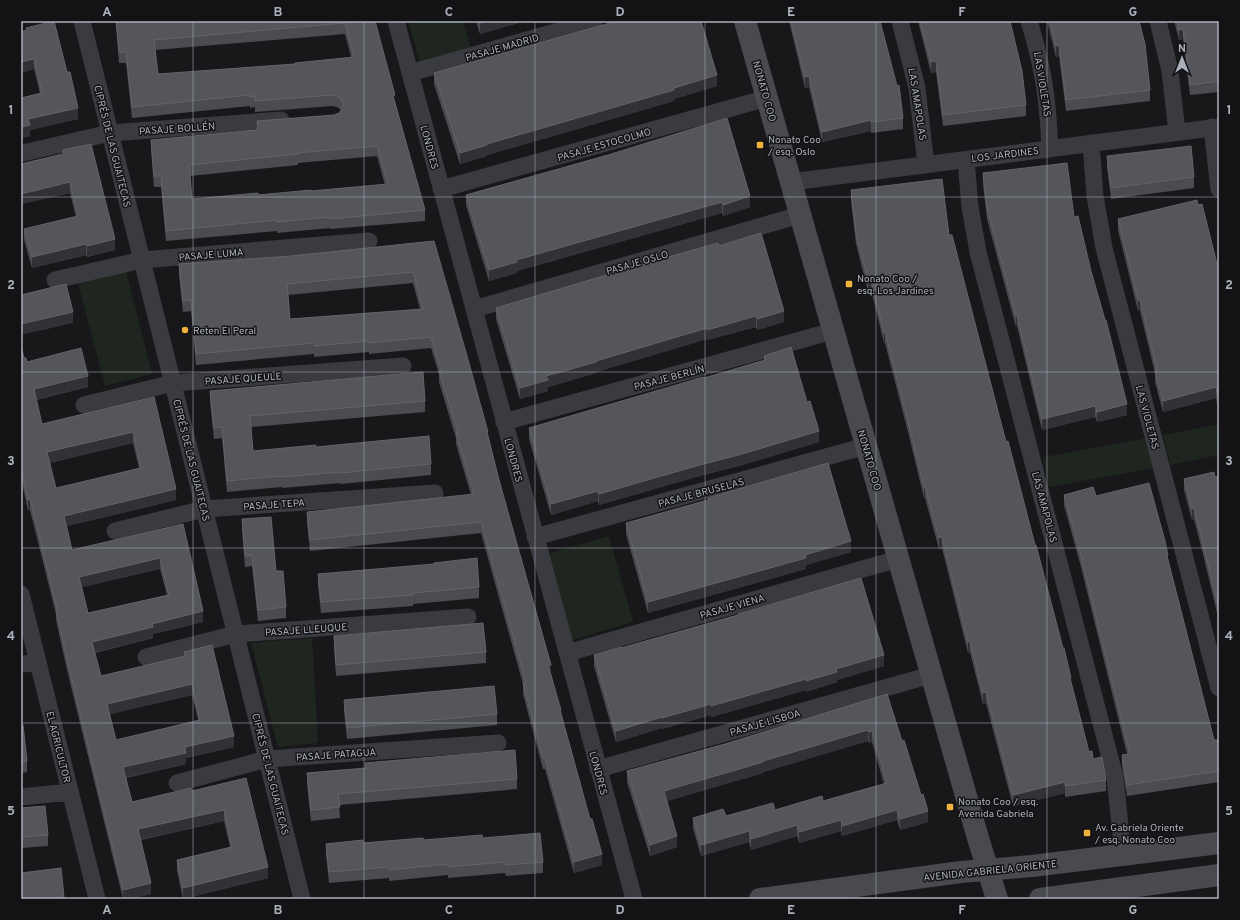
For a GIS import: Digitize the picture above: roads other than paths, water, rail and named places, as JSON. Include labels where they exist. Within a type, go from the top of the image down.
[{"type":"main road","name":"NONATO COO","points":[[745,21],[931,676],[997,899]]},
{"type":"main road","name":"AVENIDA GABRIELA ORIENTE","points":[[760,899],[1219,843]]},
{"type":"main road","points":[[1040,899],[1219,875]]},
{"type":"street","name":"CIPRÉS DE LAS GUAITECAS","points":[[82,21],[302,899]]},
{"type":"street","name":"LONDRES","points":[[396,21],[634,899]]},
{"type":"street","name":"PASAJE MADRID","points":[[410,72],[594,21]]},
{"type":"street","name":"LAS AMAPOLAS","points":[[900,21],[917,88],[926,165]]},
{"type":"street","name":"LAS VIOLETAS","points":[[1030,21],[1046,91],[1049,116],[1050,149]]},
{"type":"street","points":[[1158,21],[1170,71],[1177,132]]},
{"type":"street","name":"PASAJE ESTOCOLMO","points":[[441,189],[767,98]]},
{"type":"street","name":"PASAJE BOLLÉN","points":[[23,153],[110,133],[293,119]]},
{"type":"street","name":"LOS JARDINES","points":[[791,182],[1215,127]]},
{"type":"street","points":[[1215,127],[1219,189]]},
{"type":"street","name":"LAS VIOLETAS","points":[[1091,143],[1095,196],[1104,248],[1219,688]]},
{"type":"street","name":"LAS AMAPOLAS","points":[[966,160],[970,207],[978,252],[1112,762],[1116,783],[1123,855]]},
{"type":"street","name":"PASAJE OSLO","points":[[474,309],[800,215]]},
{"type":"street","name":"PASAJE LUMA","points":[[55,280],[142,260],[369,241]]},
{"type":"street","name":"PASAJE BERLÍN","points":[[504,422],[833,331]]},
{"type":"street","name":"PASAJE QUEULE","points":[[84,405],[173,384],[403,366]]},
{"type":"street","name":"PASAJE BRUSELAS","points":[[535,538],[866,446]]},
{"type":"street","name":"PASAJE TEPA","points":[[115,531],[204,509],[435,493]]},
{"type":"street","name":"PASAJE VIENA","points":[[567,653],[898,559]]},
{"type":"street","name":"EL AGRICULTOR","points":[[21,594],[97,899]]},
{"type":"street","name":"PASAJE LLEUQUE","points":[[146,657],[236,634],[468,617]]},
{"type":"street","points":[[21,664],[38,663]]},
{"type":"street","name":"PASAJE LISBOA","points":[[598,769],[931,676]]},
{"type":"street","name":"PASAJE PATAGUA","points":[[177,783],[267,759],[498,743]]},
{"type":"street","points":[[21,797],[70,792]]},
{"type":"place","name":"Nonato Coo / esq. Oslo","points":[[760,145]]},
{"type":"place","name":"Nonato Coo / esq. Los Jardines","points":[[849,284]]},
{"type":"place","name":"Reten El Peral","points":[[185,330]]},
{"type":"place","name":"Nonato Coo / esq. Avenida Gabriela","points":[[950,807]]},
{"type":"place","name":"Av. Gabriela Oriente / esq. Nonato Coo","points":[[1087,833]]}]
